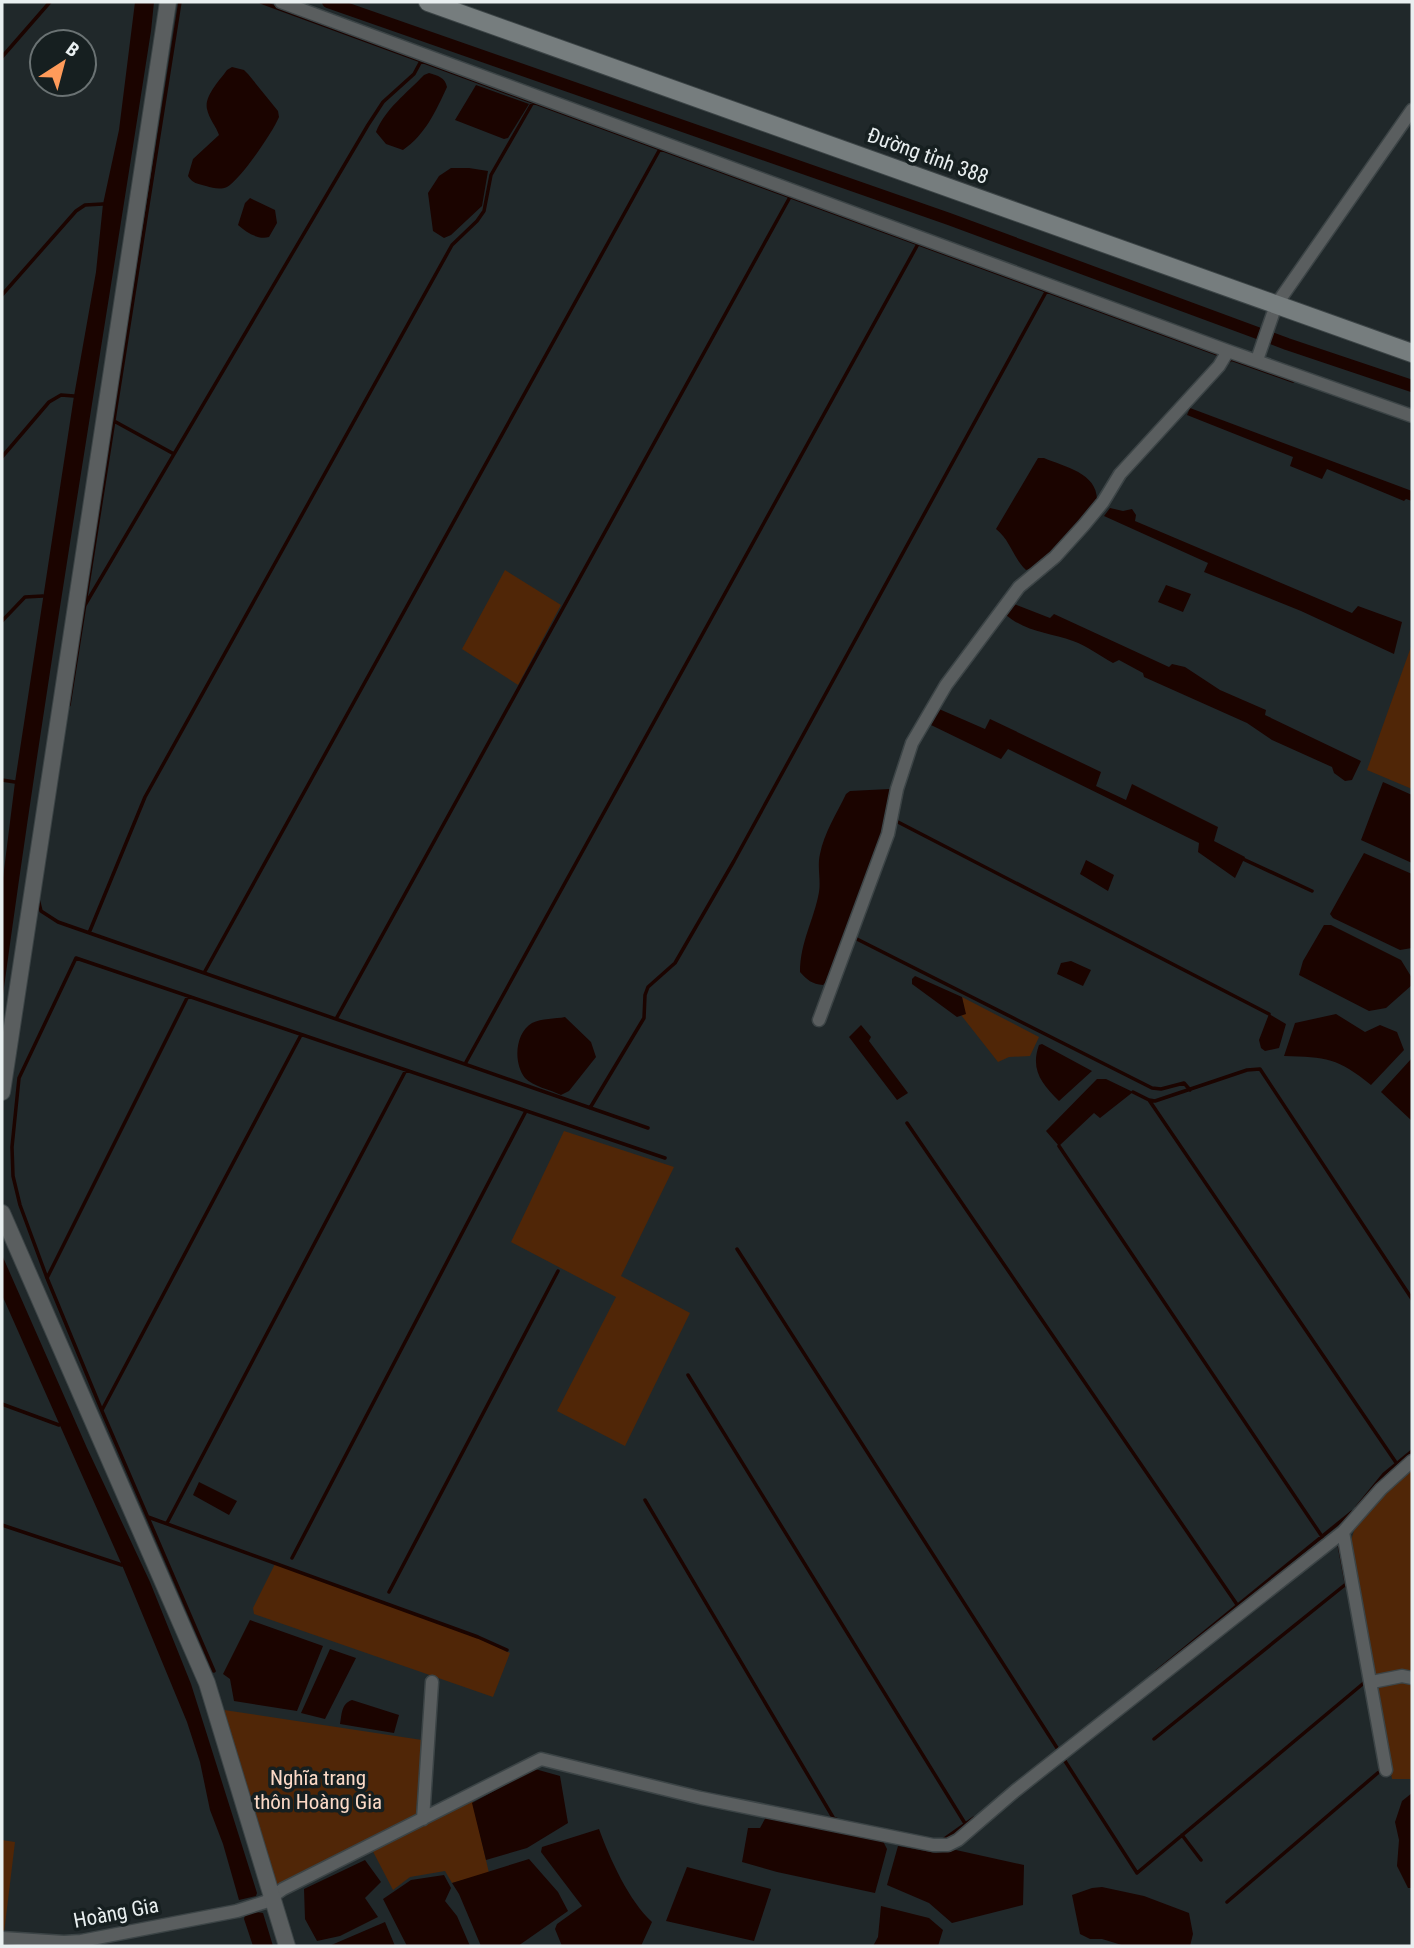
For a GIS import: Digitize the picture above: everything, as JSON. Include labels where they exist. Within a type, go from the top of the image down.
[{"type":"main road","name":"Đường tỉnh 388","points":[[428,2],[1275,308],[1412,353]]},
{"type":"street","points":[[2,1092],[168,2]]},
{"type":"street","points":[[281,2],[1228,351],[1257,358],[1412,416]]},
{"type":"street","points":[[1257,358],[1275,308],[1412,110]]},
{"type":"street","points":[[819,1020],[888,834],[897,789],[912,743],[940,694],[965,656],[1019,587],[1055,557],[1084,525],[1103,502],[1120,474],[1219,366],[1228,351]]},
{"type":"street","points":[[2,1213],[206,1684],[268,1899],[287,1946]]},
{"type":"street","points":[[1386,1770],[1343,1532],[1381,1489],[1412,1461]]},
{"type":"street","name":"Hoàng Gia","points":[[2,1938],[81,1941],[237,1911],[268,1899],[541,1759],[701,1798],[933,1845],[948,1845],[967,1833],[1015,1791],[1343,1532]]},
{"type":"street","points":[[1372,1682],[1402,1676],[1412,1678]]},
{"type":"street","points":[[423,1819],[432,1682]]},
{"type":"green space","points":[[505,570],[561,605],[518,685],[462,649]]},
{"type":"green space","points":[[1412,644],[1412,789],[1367,770]]},
{"type":"green space","points":[[962,997],[1039,1037],[1030,1056],[1009,1057],[998,1062],[961,1015],[965,1014]]},
{"type":"green space","points":[[564,1131],[674,1167],[621,1276],[690,1313],[625,1446],[557,1411],[616,1297],[511,1242]]},
{"type":"green space","points":[[1412,1465],[1412,1676],[1374,1679],[1349,1547],[1357,1521]]},
{"type":"green space","points":[[275,1564],[478,1638],[510,1653],[493,1697],[254,1614],[253,1608]]},
{"type":"green space","points":[[1412,1681],[1412,1779],[1392,1779],[1375,1684]]},
{"type":"green space","name":"Nghĩa trang thôn Hoàng Gia","points":[[224,1710],[422,1740],[415,1827],[472,1799],[489,1873],[452,1883],[445,1871],[410,1877],[393,1890],[367,1840],[277,1886]]},
{"type":"green space","points":[[2,1840],[15,1842],[4,1933],[2,1932]]},
{"type":"shaded area","points":[[135,2],[154,2],[151,31],[55,637],[2,1002],[2,886],[15,782],[74,396],[96,272],[103,204],[119,130]]},
{"type":"shaded area","points":[[232,67],[248,74],[278,111],[279,117],[248,166],[233,183],[227,187],[216,188],[196,183],[188,176],[193,159],[219,135],[209,116],[207,104],[213,88]]},
{"type":"shaded area","points":[[429,73],[443,79],[447,87],[429,122],[418,137],[403,150],[386,144],[376,132],[380,124],[397,102]]},
{"type":"shaded area","points":[[476,85],[529,104],[508,138],[504,139],[455,120]]},
{"type":"shaded area","points":[[451,168],[488,171],[482,206],[451,235],[444,238],[433,231],[428,193],[439,176]]},
{"type":"shaded area","points":[[250,198],[275,210],[277,223],[269,237],[248,233],[238,225],[245,203]]},
{"type":"shaded area","points":[[1190,408],[1412,491],[1412,501],[1404,501],[1327,469],[1322,479],[1290,466],[1293,457],[1187,415]]},
{"type":"shaded area","points":[[1038,458],[1070,468],[1086,477],[1096,491],[1097,501],[1053,551],[1034,567],[1026,570],[996,529]]},
{"type":"shaded area","points":[[1110,508],[1123,511],[1132,509],[1136,515],[1135,521],[1352,613],[1358,606],[1402,622],[1394,654],[1301,611],[1204,572],[1208,563],[1104,516]]},
{"type":"shaded area","points":[[1166,585],[1191,594],[1183,612],[1158,602]]},
{"type":"shaded area","points":[[1014,604],[1050,618],[1054,614],[1169,667],[1172,664],[1185,667],[1220,690],[1266,710],[1265,715],[1361,761],[1352,780],[1345,781],[1334,773],[1332,767],[1272,740],[1247,723],[1144,677],[1143,673],[1119,660],[1113,663],[1078,643],[1014,621],[1006,615]]},
{"type":"shaded area","points":[[939,709],[985,729],[990,719],[1101,772],[1096,786],[1126,800],[1132,784],[1218,827],[1214,841],[1245,857],[1235,878],[1198,852],[1199,843],[1008,749],[1001,759],[931,725]]},
{"type":"shaded area","points":[[1383,782],[1412,795],[1412,863],[1361,840]]},
{"type":"shaded area","points":[[891,790],[881,837],[828,980],[823,985],[813,983],[800,972],[805,941],[819,892],[819,859],[824,838],[846,794],[850,791]]},
{"type":"shaded area","points":[[1364,853],[1412,874],[1412,948],[1400,950],[1333,918],[1330,914]]},
{"type":"shaded area","points":[[1086,860],[1114,875],[1108,891],[1080,874]]},
{"type":"shaded area","points":[[1324,925],[1331,925],[1401,960],[1412,978],[1412,985],[1386,1008],[1369,1011],[1299,975],[1303,961]]},
{"type":"shaded area","points":[[1071,961],[1091,970],[1083,986],[1057,974],[1061,963]]},
{"type":"shaded area","points":[[915,976],[962,997],[966,1014],[957,1017],[912,984]]},
{"type":"shaded area","points":[[1269,1014],[1286,1024],[1279,1048],[1265,1051],[1259,1040]]},
{"type":"shaded area","points":[[1336,1014],[1365,1032],[1380,1025],[1397,1032],[1404,1050],[1371,1085],[1349,1069],[1331,1061],[1284,1056],[1295,1023]]},
{"type":"shaded area","points":[[565,1017],[591,1042],[596,1057],[569,1091],[561,1095],[528,1081],[521,1072],[517,1057],[522,1034],[532,1023]]},
{"type":"shaded area","points":[[861,1025],[871,1037],[869,1041],[908,1093],[897,1100],[849,1037]]},
{"type":"shaded area","points":[[1042,1044],[1092,1071],[1059,1101],[1039,1076],[1036,1062],[1039,1045]]},
{"type":"shaded area","points":[[1412,1058],[1412,1121],[1381,1092]]},
{"type":"shaded area","points":[[1097,1079],[1106,1079],[1133,1092],[1100,1118],[1094,1113],[1059,1146],[1046,1131]]},
{"type":"shaded area","points":[[2,1255],[87,1448],[150,1582],[191,1684],[256,1896],[239,1900],[210,1810],[200,1762],[187,1722],[122,1565],[2,1295]]},
{"type":"shaded area","points":[[199,1482],[237,1501],[229,1515],[193,1495]]},
{"type":"shaded area","points":[[250,1620],[323,1646],[297,1711],[234,1701],[230,1679],[223,1674]]},
{"type":"shaded area","points":[[330,1649],[356,1658],[325,1719],[301,1713]]},
{"type":"shaded area","points":[[352,1700],[399,1715],[394,1733],[340,1724],[344,1707]]},
{"type":"shaded area","points":[[535,1769],[560,1776],[568,1823],[527,1848],[486,1860],[472,1803]]},
{"type":"shaded area","points":[[1412,1793],[1412,1888],[1408,1888],[1397,1866],[1399,1840],[1395,1822],[1402,1801]]},
{"type":"shaded area","points":[[766,1817],[883,1841],[887,1849],[875,1893],[742,1862],[748,1828],[760,1828]]},
{"type":"shaded area","points":[[599,1829],[628,1891],[652,1922],[641,1946],[562,1946],[555,1929],[557,1924],[582,1906],[541,1852],[542,1847]]},
{"type":"shaded area","points":[[898,1846],[936,1853],[956,1850],[1024,1865],[1023,1905],[952,1923],[929,1903],[887,1885]]},
{"type":"shaded area","points":[[529,1859],[558,1892],[568,1911],[518,1946],[481,1946],[452,1883]]},
{"type":"shaded area","points":[[365,1860],[381,1882],[365,1898],[378,1917],[340,1936],[317,1941],[305,1919],[304,1889]]},
{"type":"shaded area","points":[[687,1867],[771,1889],[754,1941],[666,1921]]},
{"type":"shaded area","points":[[444,1875],[451,1888],[445,1901],[457,1916],[470,1946],[407,1946],[383,1899],[411,1880]]},
{"type":"shaded area","points":[[1102,1887],[1144,1896],[1189,1913],[1193,1934],[1190,1946],[1125,1946],[1102,1939],[1090,1939],[1080,1934],[1072,1895]]},
{"type":"shaded area","points":[[881,1906],[929,1918],[943,1930],[938,1946],[873,1946],[878,1937]]},
{"type":"shaded area","points":[[263,1913],[273,1946],[253,1946],[244,1919],[245,1915]]},
{"type":"shaded area","points":[[385,1922],[395,1946],[329,1946]]},
{"type":"waterway","points":[[2,57],[50,2]]},
{"type":"waterway","points":[[69,705],[180,2]]},
{"type":"waterway","points":[[261,2],[1231,359]]},
{"type":"waterway","points":[[328,2],[949,219],[1287,344],[1412,386]]},
{"type":"waterway","points":[[85,605],[368,125],[383,102],[414,74],[421,61]]},
{"type":"waterway","points":[[89,933],[145,797],[452,245],[484,211],[491,175],[533,102]]},
{"type":"waterway","points":[[204,973],[660,149]]},
{"type":"waterway","points":[[336,1019],[790,197]]},
{"type":"waterway","points":[[2,295],[76,211],[85,205],[103,204]]},
{"type":"waterway","points":[[465,1064],[918,244]]},
{"type":"waterway","points":[[590,1108],[644,1018],[648,987],[675,963],[734,861],[1046,292]]},
{"type":"waterway","points":[[1229,361],[1231,359],[1293,381]]},
{"type":"waterway","points":[[2,457],[49,402],[61,395],[74,396]]},
{"type":"waterway","points":[[114,421],[174,454]]},
{"type":"waterway","points":[[2,621],[25,597],[43,596]]},
{"type":"waterway","points":[[2,780],[15,782]]},
{"type":"waterway","points":[[896,821],[1269,1014]]},
{"type":"waterway","points":[[1243,859],[1312,891]]},
{"type":"waterway","points":[[38,899],[41,911],[58,922],[648,1128]]},
{"type":"waterway","points":[[845,933],[1152,1088],[1161,1089],[1184,1083],[1190,1090]]},
{"type":"waterway","points":[[214,1671],[47,1278],[20,1205],[13,1176],[12,1147],[19,1078],[76,958],[665,1158]]},
{"type":"waterway","points":[[47,1278],[188,996]]},
{"type":"waterway","points":[[102,1410],[301,1035]]},
{"type":"waterway","points":[[1397,1464],[1149,1100],[1155,1101],[1247,1070],[1260,1069],[1412,1299]]},
{"type":"waterway","points":[[167,1523],[406,1070]]},
{"type":"waterway","points":[[1133,1092],[1149,1100]]},
{"type":"waterway","points":[[292,1558],[526,1111]]},
{"type":"waterway","points":[[907,1123],[1238,1606]]},
{"type":"waterway","points":[[1059,1146],[1323,1538]]},
{"type":"waterway","points":[[737,1249],[1059,1751]]},
{"type":"waterway","points":[[389,1592],[558,1271]]},
{"type":"waterway","points":[[688,1375],[966,1825]]},
{"type":"waterway","points":[[2,1404],[59,1425]]},
{"type":"waterway","points":[[1357,1507],[1384,1474],[1412,1451]]},
{"type":"waterway","points":[[645,1500],[836,1819]]},
{"type":"waterway","points":[[1157,1671],[1352,1512]]},
{"type":"waterway","points":[[148,1517],[478,1637],[507,1650]]},
{"type":"waterway","points":[[2,1525],[122,1565]]},
{"type":"waterway","points":[[1338,1539],[1347,1587]]},
{"type":"waterway","points":[[1154,1739],[1346,1584]]},
{"type":"waterway","points":[[1063,1758],[1137,1873],[1365,1682]]},
{"type":"waterway","points":[[1227,1902],[1380,1771],[1380,1767]]},
{"type":"waterway","points":[[943,1840],[974,1818]]},
{"type":"waterway","points":[[1182,1835],[1201,1860]]}]
